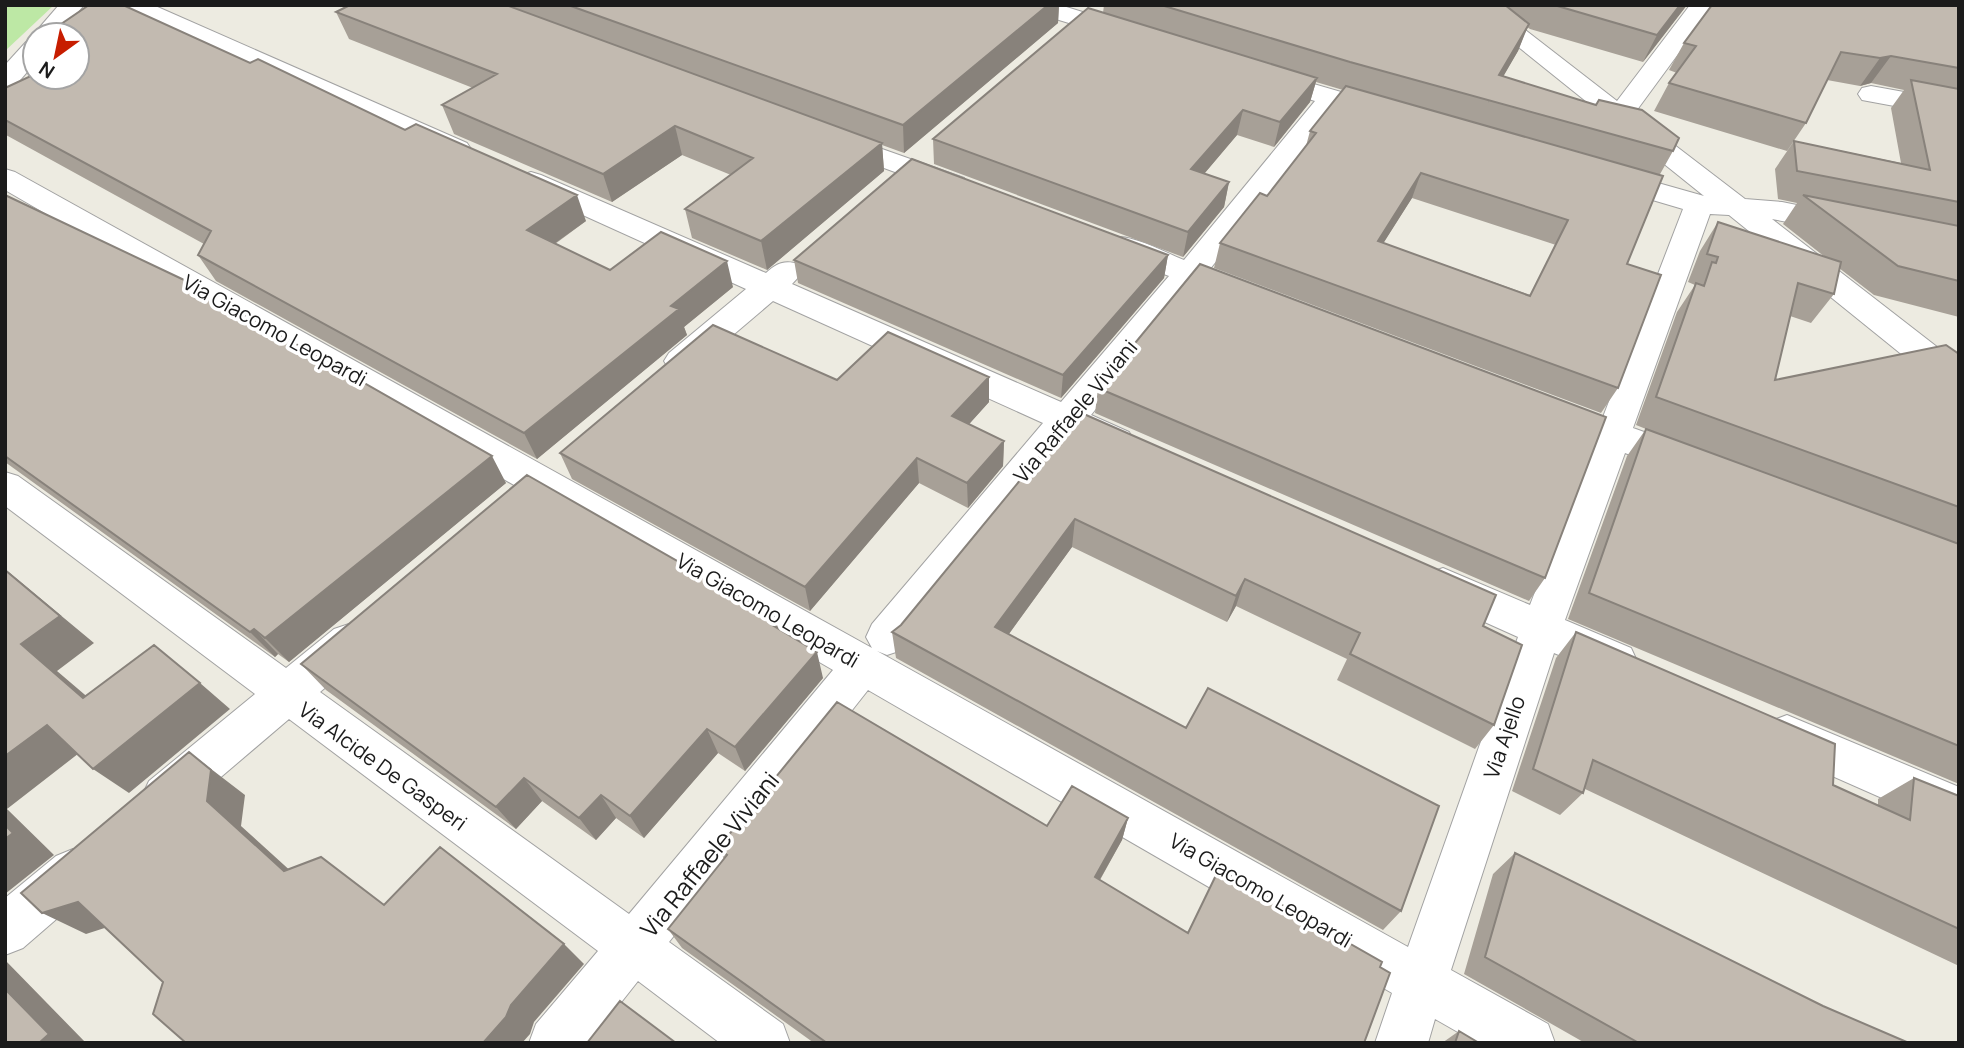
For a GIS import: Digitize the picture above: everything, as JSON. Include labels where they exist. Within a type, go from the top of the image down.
[{"type":"street","points":[[58,21],[72,5]]},
{"type":"street","points":[[132,5],[1145,453]]},
{"type":"street","points":[[1034,5],[1089,12],[1147,40]]},
{"type":"street","points":[[1619,116],[1702,5]]},
{"type":"street","points":[[1472,10],[1517,30],[1619,116],[1959,383]]},
{"type":"street","points":[[1051,46],[1089,12]]},
{"type":"street","points":[[5,81],[21,63]]},
{"type":"street","points":[[1240,69],[1411,121]]},
{"type":"street","points":[[1871,94],[1959,110]]},
{"type":"street","name":"Via Raffaele Viviani","points":[[555,1043],[1332,98]]},
{"type":"street","points":[[805,129],[985,196]]},
{"type":"street","points":[[878,192],[938,141]]},
{"type":"street","points":[[1581,170],[1699,204],[1782,211],[1863,228]]},
{"type":"street","name":"Via Giacomo Leopardi","points":[[5,178],[536,483],[875,651],[1421,981],[1530,1043]]},
{"type":"street","name":"Via Ajello","points":[[1401,1043],[1541,629],[1699,204]]},
{"type":"street","points":[[1087,234],[1186,277],[1267,302]]},
{"type":"street","points":[[655,383],[810,252]]},
{"type":"street","points":[[1524,400],[1617,427],[1716,473]]},
{"type":"street","name":"Via Alcide De Gasperi","points":[[5,486],[764,1043]]},
{"type":"street","points":[[1413,572],[1655,678]]},
{"type":"street","points":[[141,817],[371,623]]},
{"type":"street","points":[[1756,722],[1959,810]]},
{"type":"street","points":[[5,930],[99,852]]},
{"type":"green space","points":[[5,5],[54,5],[37,21],[21,21],[21,36],[5,51]]},
{"type":"building","points":[[89,5],[123,5],[250,63],[258,59],[405,130],[416,124],[577,195],[527,230],[610,270],[661,232],[727,261],[671,306],[679,309],[524,433],[198,255],[211,231],[5,120],[5,88],[21,81],[21,91],[91,91],[91,21],[66,21]]},
{"type":"building","points":[[350,5],[506,5],[882,143],[761,241],[685,209],[753,158],[675,126],[603,174],[442,105],[497,74],[336,12]]},
{"type":"building","points":[[568,5],[1048,5],[903,125]]},
{"type":"building","points":[[1161,5],[1505,5],[1529,24],[1499,75],[1596,105],[1599,100],[1642,110],[1679,138],[1673,151],[1350,62]]},
{"type":"building","points":[[1554,5],[1680,5],[1657,35]]},
{"type":"building","points":[[1712,5],[1959,5],[1959,68],[1891,56],[1880,58],[1841,52],[1806,123],[1669,83],[1696,46],[1684,43]]},
{"type":"building","points":[[1088,8],[1317,78],[1280,122],[1243,110],[1191,169],[1229,182],[1188,232],[933,139]]},
{"type":"building","points":[[1911,80],[1959,89],[1959,202],[1797,171],[1794,141],[1930,170]]},
{"type":"building","points":[[1346,86],[1663,176],[1627,264],[1661,275],[1618,388],[1220,243],[1260,193],[1267,196],[1316,133],[1310,131]],"holes":[[[1421,173],[1568,220],[1530,296],[1378,241]]]},
{"type":"building","points":[[912,159],[1168,255],[1063,375],[794,260]]},
{"type":"building","points":[[5,195],[182,279],[492,456],[265,638],[254,629],[250,632],[5,456]]},
{"type":"building","points":[[1803,195],[1959,226],[1959,281],[1898,266]]},
{"type":"building","points":[[1718,222],[1841,262],[1834,294],[1798,283],[1775,380],[1946,345],[1959,354],[1959,507],[1656,397],[1696,283],[1704,286],[1712,262],[1716,263],[1718,257],[1707,254]]},
{"type":"building","points":[[1200,264],[1606,417],[1545,578],[1098,388]]},
{"type":"building","points":[[713,325],[837,380],[888,332],[989,377],[952,416],[1004,441],[967,483],[917,458],[805,587],[560,453]]},
{"type":"building","points":[[1077,411],[1496,595],[1483,626],[1522,645],[1494,725],[1350,654],[1360,633],[1245,579],[1236,596],[1075,519],[995,627],[1186,728],[1208,688],[1439,806],[1401,911],[892,632],[901,625]]},
{"type":"building","points":[[1646,429],[1959,544],[1959,746],[1589,593]]},
{"type":"building","points":[[527,475],[775,617],[769,623],[817,652],[735,747],[707,729],[630,816],[601,795],[579,818],[524,778],[496,807],[301,664]]},
{"type":"building","points":[[5,570],[60,616],[21,644],[83,698],[154,645],[200,683],[93,769],[47,725],[5,756]]},
{"type":"building","points":[[1576,632],[1835,744],[1833,785],[1910,820],[1914,778],[1959,796],[1959,929],[1593,760],[1583,793],[1533,769]]},
{"type":"building","points":[[837,702],[1047,826],[1072,786],[1128,818],[1095,877],[1188,933],[1219,869],[1382,962],[1380,967],[1390,973],[1364,1043],[827,1043],[668,929],[727,855],[718,848]]},
{"type":"building","points":[[189,752],[211,770],[207,801],[284,871],[321,857],[384,905],[440,847],[564,944],[511,1005],[506,1017],[483,1043],[186,1043],[153,1014],[163,982],[78,902],[42,913],[21,893]]},
{"type":"building","points":[[5,825],[13,833],[5,839]]},
{"type":"building","points":[[1515,853],[1823,1006],[1909,1043],[1639,1043],[1485,957]]},
{"type":"building","points":[[5,989],[49,1034],[39,1043],[5,1043]]},
{"type":"building","points":[[620,1001],[676,1043],[587,1043]]},
{"type":"building","points":[[1459,1031],[1479,1043],[1455,1043]]}]
